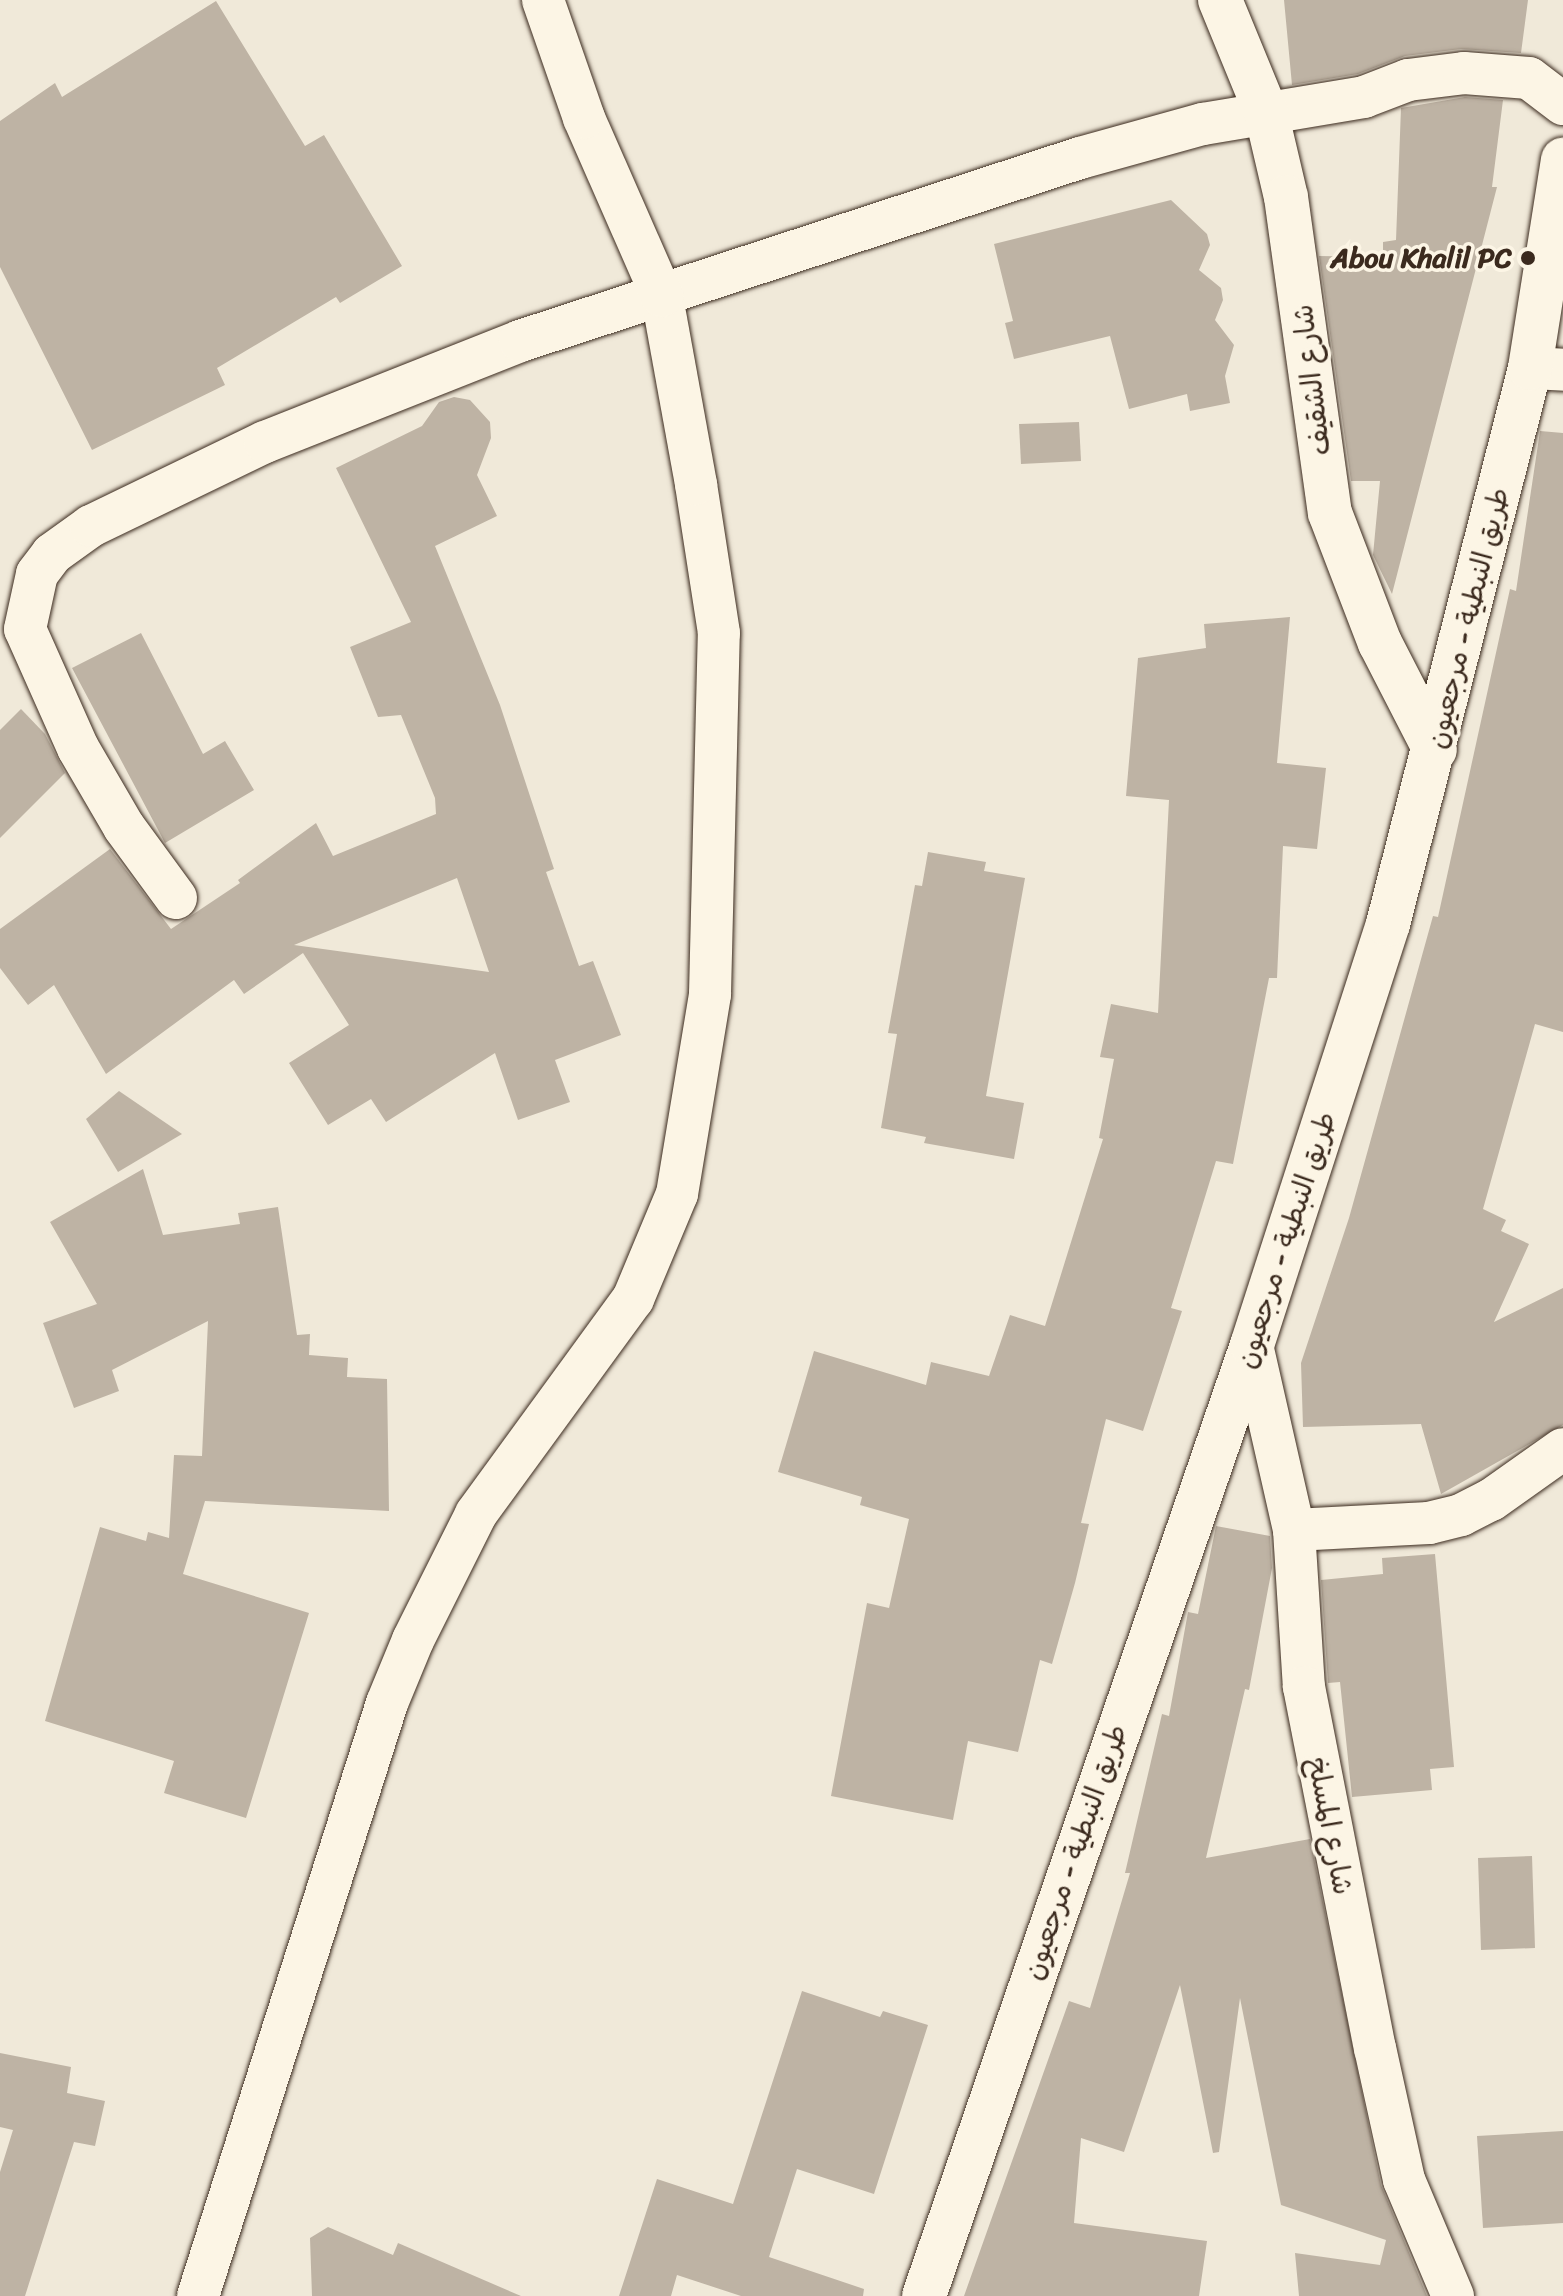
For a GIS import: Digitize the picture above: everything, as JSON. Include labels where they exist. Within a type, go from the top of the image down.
[{"type":"main road","name":"شارع الشقيف","points":[[1220,0],[1266,112],[1306,314],[1330,513],[1380,643],[1435,750]]},
{"type":"main road","name":"طريق النبطية - مرجعيون","points":[[924,2296],[1252,1345],[1388,924],[1435,750],[1547,369],[1563,160]]},
{"type":"street","points":[[198,2296],[387,1703],[413,1640],[476,1514],[633,1299],[677,1194],[710,994],[719,633],[662,296],[584,118],[543,0]]},
{"type":"street","points":[[176,898],[116,814],[31,653],[25,629],[27,605],[37,574],[52,554],[91,526],[265,442],[520,341],[662,296],[829,237],[1080,158],[1266,112],[1364,97],[1408,80],[1464,73],[1529,78],[1563,104]]},
{"type":"street","name":"شارع المسلخ","points":[[1252,1345],[1294,1530],[1304,1687],[1352,1941],[1404,2180],[1453,2296]]},
{"type":"street","points":[[1294,1530],[1429,1523],[1461,1515],[1491,1500],[1563,1449]]},
{"type":"building","points":[[1284,0],[1528,0],[1521,53],[1461,49],[1405,56],[1358,74],[1292,85]]},
{"type":"building","points":[[216,1],[305,146],[324,135],[402,266],[340,303],[336,297],[217,368],[225,385],[92,450],[0,267],[0,121],[55,83],[62,97]]},
{"type":"building","points":[[1465,97],[1503,100],[1492,187],[1497,187],[1392,594],[1373,555],[1380,481],[1351,481],[1319,256],[1383,257],[1383,242],[1396,240],[1401,108]]},
{"type":"building","points":[[1171,200],[1207,234],[1210,245],[1199,270],[1221,288],[1223,300],[1215,320],[1234,345],[1225,376],[1230,403],[1190,411],[1187,394],[1129,409],[1110,336],[1014,359],[1005,323],[1013,321],[994,244]]},
{"type":"building","points":[[454,397],[470,400],[490,422],[491,438],[477,475],[497,516],[435,546],[500,705],[554,869],[546,872],[579,966],[593,961],[621,1035],[555,1060],[570,1102],[518,1120],[495,1053],[386,1122],[371,1099],[328,1125],[289,1063],[349,1025],[303,953],[244,994],[234,980],[106,1074],[54,985],[28,1005],[0,968],[0,929],[110,849],[171,929],[240,883],[238,880],[316,823],[333,856],[436,814],[435,798],[401,715],[378,717],[350,647],[411,622],[336,468],[422,426],[439,402]],"holes":[[[457,878],[489,972],[294,945]]]},
{"type":"building","points":[[1079,422],[1081,461],[1021,464],[1019,424]]},
{"type":"building","points":[[1540,431],[1563,433],[1563,1032],[1535,1024],[1483,1209],[1506,1220],[1501,1231],[1529,1244],[1494,1322],[1563,1288],[1563,1425],[1441,1494],[1421,1424],[1303,1427],[1301,1363],[1349,1218],[1433,916],[1438,917],[1510,589],[1516,591]]},
{"type":"building","points":[[1290,617],[1277,763],[1326,768],[1317,849],[1283,846],[1277,978],[1269,978],[1233,1164],[1216,1161],[1171,1308],[1182,1311],[1143,1431],[1106,1419],[1081,1523],[1089,1524],[1075,1583],[1052,1664],[1040,1660],[1018,1752],[968,1741],[953,1820],[831,1796],[867,1603],[889,1608],[909,1519],[860,1505],[862,1497],[778,1472],[814,1351],[926,1385],[931,1362],[989,1376],[1010,1315],[1045,1326],[1103,1139],[1099,1138],[1114,1059],[1100,1057],[1111,1004],[1158,1013],[1169,800],[1126,796],[1138,658],[1206,648],[1204,624]]},
{"type":"building","points":[[141,633],[203,754],[225,741],[254,790],[165,843],[72,668]]},
{"type":"building","points":[[21,709],[45,734],[65,773],[0,838],[0,730]]},
{"type":"building","points":[[928,852],[986,862],[984,871],[1025,878],[986,1096],[1024,1103],[1014,1159],[924,1143],[926,1137],[881,1128],[897,1034],[888,1033],[915,885],[922,886]]},
{"type":"building","points":[[119,1091],[182,1134],[118,1172],[86,1119]]},
{"type":"building","points":[[143,1169],[163,1235],[240,1224],[238,1213],[278,1207],[297,1335],[310,1334],[309,1355],[348,1358],[347,1377],[387,1379],[389,1511],[205,1501],[183,1574],[309,1613],[246,1818],[164,1793],[174,1761],[45,1721],[100,1527],[146,1541],[148,1532],[169,1538],[174,1455],[202,1456],[208,1321],[112,1370],[119,1391],[74,1408],[43,1323],[97,1304],[50,1222]]},
{"type":"building","points":[[1216,1526],[1270,1536],[1272,1568],[1249,1690],[1245,1689],[1206,1858],[1310,1839],[1381,2185],[1427,2296],[1299,2296],[1295,2253],[1380,2265],[1386,2240],[1281,2205],[1240,1998],[1219,2152],[1213,2153],[1180,1985],[1124,2152],[1081,2138],[1074,2223],[1207,2241],[1199,2296],[964,2296],[1069,2001],[1090,2008],[1130,1873],[1125,1873],[1162,1714],[1169,1716],[1188,1612],[1198,1614]]},
{"type":"building","points":[[1435,1554],[1454,1767],[1430,1769],[1432,1790],[1352,1797],[1340,1682],[1328,1683],[1321,1580],[1383,1574],[1382,1558]]},
{"type":"building","points":[[1532,1856],[1535,1948],[1481,1950],[1478,1858]]},
{"type":"building","points":[[802,1991],[880,2017],[883,2011],[928,2025],[874,2194],[797,2169],[769,2257],[864,2289],[863,2296],[741,2296],[677,2275],[671,2296],[619,2296],[657,2179],[733,2204]]},
{"type":"building","points":[[0,2053],[71,2067],[67,2093],[105,2101],[95,2146],[74,2142],[25,2296],[0,2296],[0,2172],[13,2130],[0,2127]]},
{"type":"building","points":[[1563,2131],[1563,2223],[1483,2228],[1477,2136]]},
{"type":"building","points":[[328,2227],[393,2255],[398,2243],[521,2296],[312,2296],[310,2238]]},
{"type":"place","name":"Abou Khalil PC","points":[[1528,258]]}]
